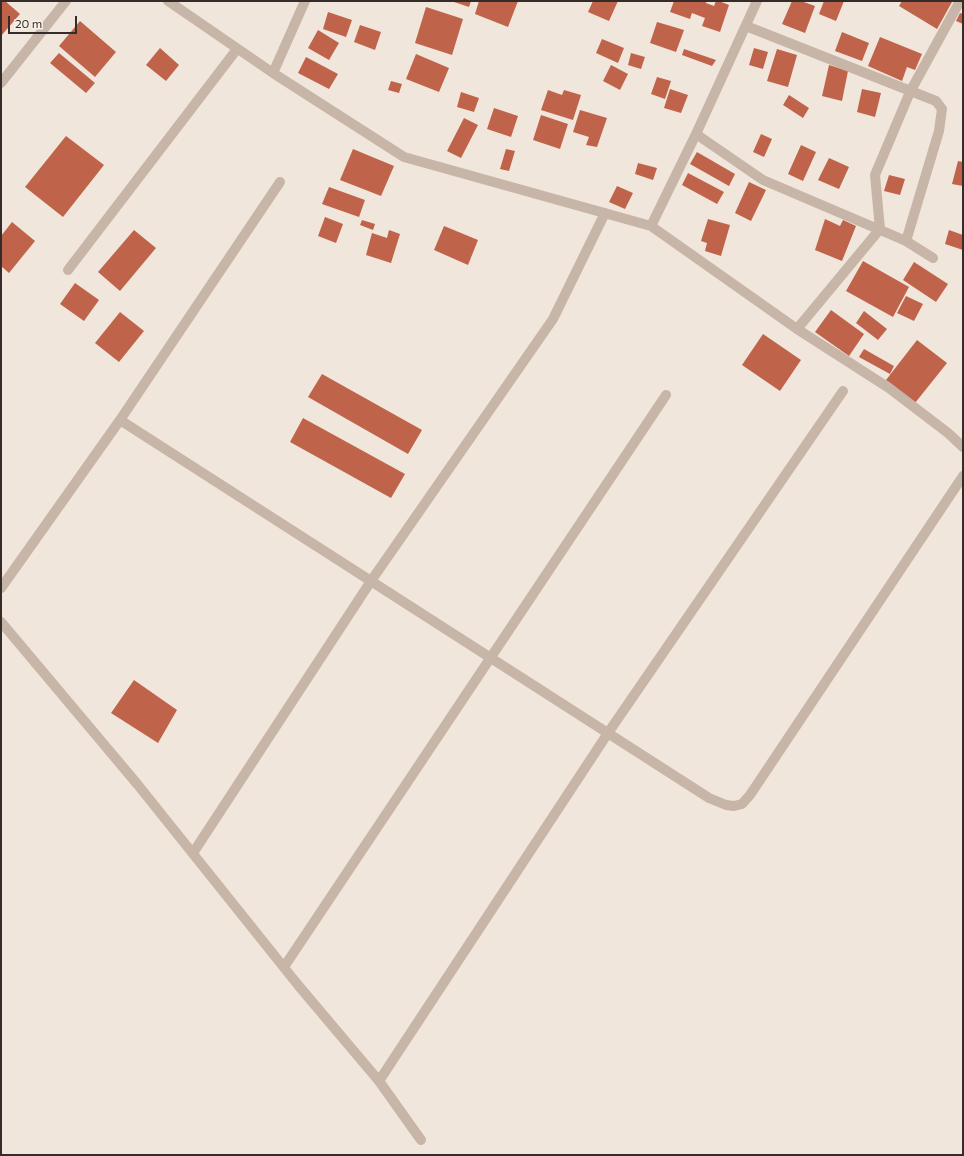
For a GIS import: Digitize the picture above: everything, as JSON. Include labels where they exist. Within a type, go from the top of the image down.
[{"type":"street","points":[[1,83],[66,1]]},
{"type":"street","points":[[168,1],[272,73],[404,157],[651,226],[797,329],[888,388],[948,433],[963,447]]},
{"type":"street","points":[[272,73],[305,1]]},
{"type":"street","points":[[651,226],[696,134],[757,1]]},
{"type":"street","points":[[797,329],[880,229],[875,175],[910,92],[960,1],[963,4]]},
{"type":"street","points":[[746,26],[936,101],[942,109],[939,131],[906,241]]},
{"type":"street","points":[[68,270],[237,49]]},
{"type":"street","points":[[696,134],[763,180],[880,229],[906,241],[933,258]]},
{"type":"street","points":[[1,588],[120,420],[280,182]]},
{"type":"street","points":[[193,853],[371,581],[553,318],[605,213]]},
{"type":"street","points":[[379,1081],[608,733],[843,391]]},
{"type":"street","points":[[284,967],[666,395]]},
{"type":"street","points":[[120,420],[709,798],[726,805],[734,806],[742,804],[750,795],[963,476]]},
{"type":"street","points":[[1,622],[138,785],[284,967],[379,1081],[421,1140]]},
{"type":"building","points":[[1,1],[5,1],[20,14],[1,36]]},
{"type":"building","points":[[451,1],[471,1],[469,7]]},
{"type":"building","points":[[479,1],[518,1],[508,27],[475,14]]},
{"type":"building","points":[[593,1],[618,1],[609,21],[588,12]]},
{"type":"building","points":[[674,1],[706,1],[706,3],[714,6],[716,1],[719,1],[729,5],[720,32],[702,26],[705,18],[692,13],[690,19],[670,12]]},
{"type":"building","points":[[792,1],[801,1],[815,6],[805,33],[782,24]]},
{"type":"building","points":[[824,1],[844,1],[836,21],[819,14]]},
{"type":"building","points":[[902,1],[952,2],[937,29],[899,6]]},
{"type":"building","points":[[426,7],[463,19],[452,55],[415,43]]},
{"type":"building","points":[[328,12],[352,20],[346,37],[323,29]]},
{"type":"building","points":[[960,13],[963,14],[963,24],[956,21]]},
{"type":"building","points":[[80,21],[116,52],[95,77],[59,46]]},
{"type":"building","points":[[657,22],[684,30],[676,52],[650,43]]},
{"type":"building","points":[[360,25],[381,32],[375,50],[354,42]]},
{"type":"building","points":[[318,30],[339,43],[329,60],[308,48]]},
{"type":"building","points":[[842,32],[869,43],[862,61],[835,51]]},
{"type":"building","points":[[880,37],[922,54],[915,70],[907,67],[902,81],[868,66]]},
{"type":"building","points":[[602,39],[624,48],[618,63],[596,53]]},
{"type":"building","points":[[160,48],[179,65],[166,81],[146,65]]},
{"type":"building","points":[[754,48],[768,52],[763,69],[749,65]]},
{"type":"building","points":[[684,49],[716,60],[712,66],[682,55]]},
{"type":"building","points":[[777,49],[797,55],[788,87],[767,81]]},
{"type":"building","points":[[59,53],[95,83],[86,93],[50,63]]},
{"type":"building","points":[[631,53],[645,57],[641,69],[628,65]]},
{"type":"building","points":[[416,54],[449,68],[439,92],[406,79]]},
{"type":"building","points":[[306,57],[338,74],[329,89],[298,73]]},
{"type":"building","points":[[611,65],[628,74],[620,90],[603,81]]},
{"type":"building","points":[[829,65],[848,71],[842,101],[822,96]]},
{"type":"building","points":[[657,77],[671,81],[665,99],[651,94]]},
{"type":"building","points":[[391,81],[402,84],[399,93],[388,90]]},
{"type":"building","points":[[670,89],[688,95],[681,113],[664,108]]},
{"type":"building","points":[[862,89],[881,93],[875,117],[857,112]]},
{"type":"building","points":[[548,90],[562,95],[564,90],[581,95],[573,120],[541,110]]},
{"type":"building","points":[[461,92],[479,98],[474,112],[457,107]]},
{"type":"building","points":[[789,95],[809,108],[803,118],[783,105]]},
{"type":"building","points":[[494,108],[518,116],[511,137],[487,129]]},
{"type":"building","points":[[580,110],[607,118],[597,147],[586,145],[589,137],[573,132]]},
{"type":"building","points":[[541,115],[568,124],[560,149],[533,140]]},
{"type":"building","points":[[464,118],[478,125],[461,158],[447,151]]},
{"type":"building","points":[[761,134],[772,139],[764,157],[753,152]]},
{"type":"building","points":[[66,136],[104,165],[63,217],[25,187]]},
{"type":"building","points":[[801,145],[816,152],[803,181],[788,174]]},
{"type":"building","points":[[353,149],[394,166],[381,196],[340,180]]},
{"type":"building","points":[[506,149],[515,151],[509,171],[500,169]]},
{"type":"building","points":[[697,152],[735,174],[729,186],[690,164]]},
{"type":"building","points":[[829,158],[849,167],[839,189],[818,180]]},
{"type":"building","points":[[958,161],[963,162],[963,186],[952,184]]},
{"type":"building","points":[[638,163],[657,168],[653,180],[635,174]]},
{"type":"building","points":[[688,173],[724,192],[717,204],[682,185]]},
{"type":"building","points":[[889,175],[905,179],[900,195],[884,191]]},
{"type":"building","points":[[749,182],[766,190],[751,221],[735,213]]},
{"type":"building","points":[[617,186],[633,193],[625,209],[609,202]]},
{"type":"building","points":[[329,187],[365,200],[359,217],[322,204]]},
{"type":"building","points":[[325,217],[343,224],[336,243],[318,236]]},
{"type":"building","points":[[708,219],[730,225],[721,256],[705,251],[707,243],[701,241]]},
{"type":"building","points":[[825,219],[840,226],[843,220],[856,226],[842,261],[815,250]]},
{"type":"building","points":[[362,220],[375,224],[373,230],[360,225]]},
{"type":"building","points":[[12,222],[35,241],[9,273],[1,266],[1,236]]},
{"type":"building","points":[[444,226],[478,240],[468,265],[434,250]]},
{"type":"building","points":[[134,230],[156,248],[120,291],[98,272]]},
{"type":"building","points":[[389,230],[400,234],[391,263],[366,255],[372,233],[387,238]]},
{"type":"building","points":[[949,230],[963,235],[963,250],[945,244]]},
{"type":"building","points":[[863,261],[909,287],[893,317],[846,291]]},
{"type":"building","points":[[914,262],[948,284],[936,302],[903,280]]},
{"type":"building","points":[[75,283],[99,300],[84,321],[60,304]]},
{"type":"building","points":[[906,296],[923,304],[914,321],[897,313]]},
{"type":"building","points":[[831,310],[864,334],[849,356],[815,332]]},
{"type":"building","points":[[864,311],[887,329],[878,340],[856,323]]},
{"type":"building","points":[[120,312],[144,331],[119,362],[95,343]]},
{"type":"building","points":[[763,334],[801,360],[780,391],[742,365]]},
{"type":"building","points":[[917,340],[947,363],[915,403],[886,380]]},
{"type":"building","points":[[864,349],[894,366],[890,374],[859,357]]},
{"type":"building","points":[[322,374],[422,430],[408,454],[308,397]]},
{"type":"building","points":[[303,418],[405,474],[391,498],[290,442]]},
{"type":"building","points":[[134,680],[177,710],[158,743],[111,713]]}]
